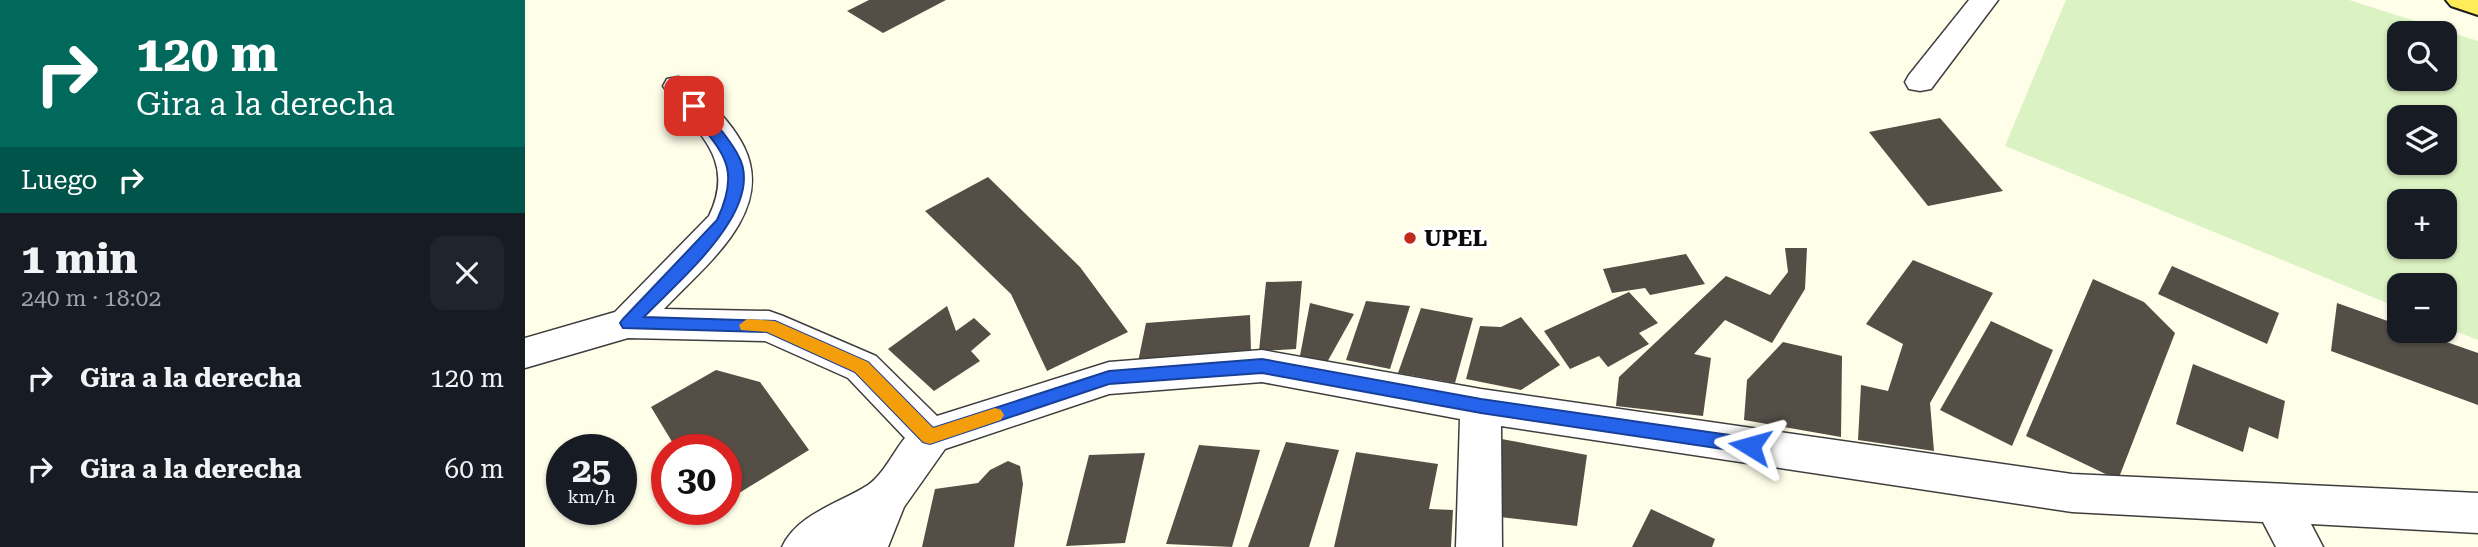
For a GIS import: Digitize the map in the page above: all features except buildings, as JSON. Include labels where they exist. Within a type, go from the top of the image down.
[{"type":"main road","points":[[2461,0],[2478,6]]},
{"type":"street","points":[[1920,82],[1985,0]]},
{"type":"street","points":[[628,323],[723,223],[733,202],[737,182],[736,169],[727,146],[678,86]]},
{"type":"street","points":[[525,353],[628,323],[769,326],[862,367],[930,436]]},
{"type":"street","points":[[866,547],[885,498],[930,436],[1109,377],[1262,366],[1481,406],[2072,493],[2478,513]]},
{"type":"street","points":[[1479,547],[1481,406]]},
{"type":"street","points":[[805,547],[856,512],[885,498]]},
{"type":"street","points":[[2276,503],[2300,547]]},
{"type":"green space","points":[[2066,0],[2349,0],[2415,21],[2387,21],[2387,91],[2457,91],[2457,34],[2478,41],[2478,340],[2457,332],[2457,273],[2387,273],[2387,303],[2005,146]]},
{"type":"slow traffic","points":[[747,325],[769,326],[862,367],[930,436],[995,415]]},
{"type":"place","name":"UPEL","points":[[1410,238]]},
{"type":"route","points":[[694,106],[733,157],[737,182],[733,202],[723,223],[628,323],[769,326],[862,367],[930,436],[1109,377],[1262,366],[1481,406],[1750,446]]}]
